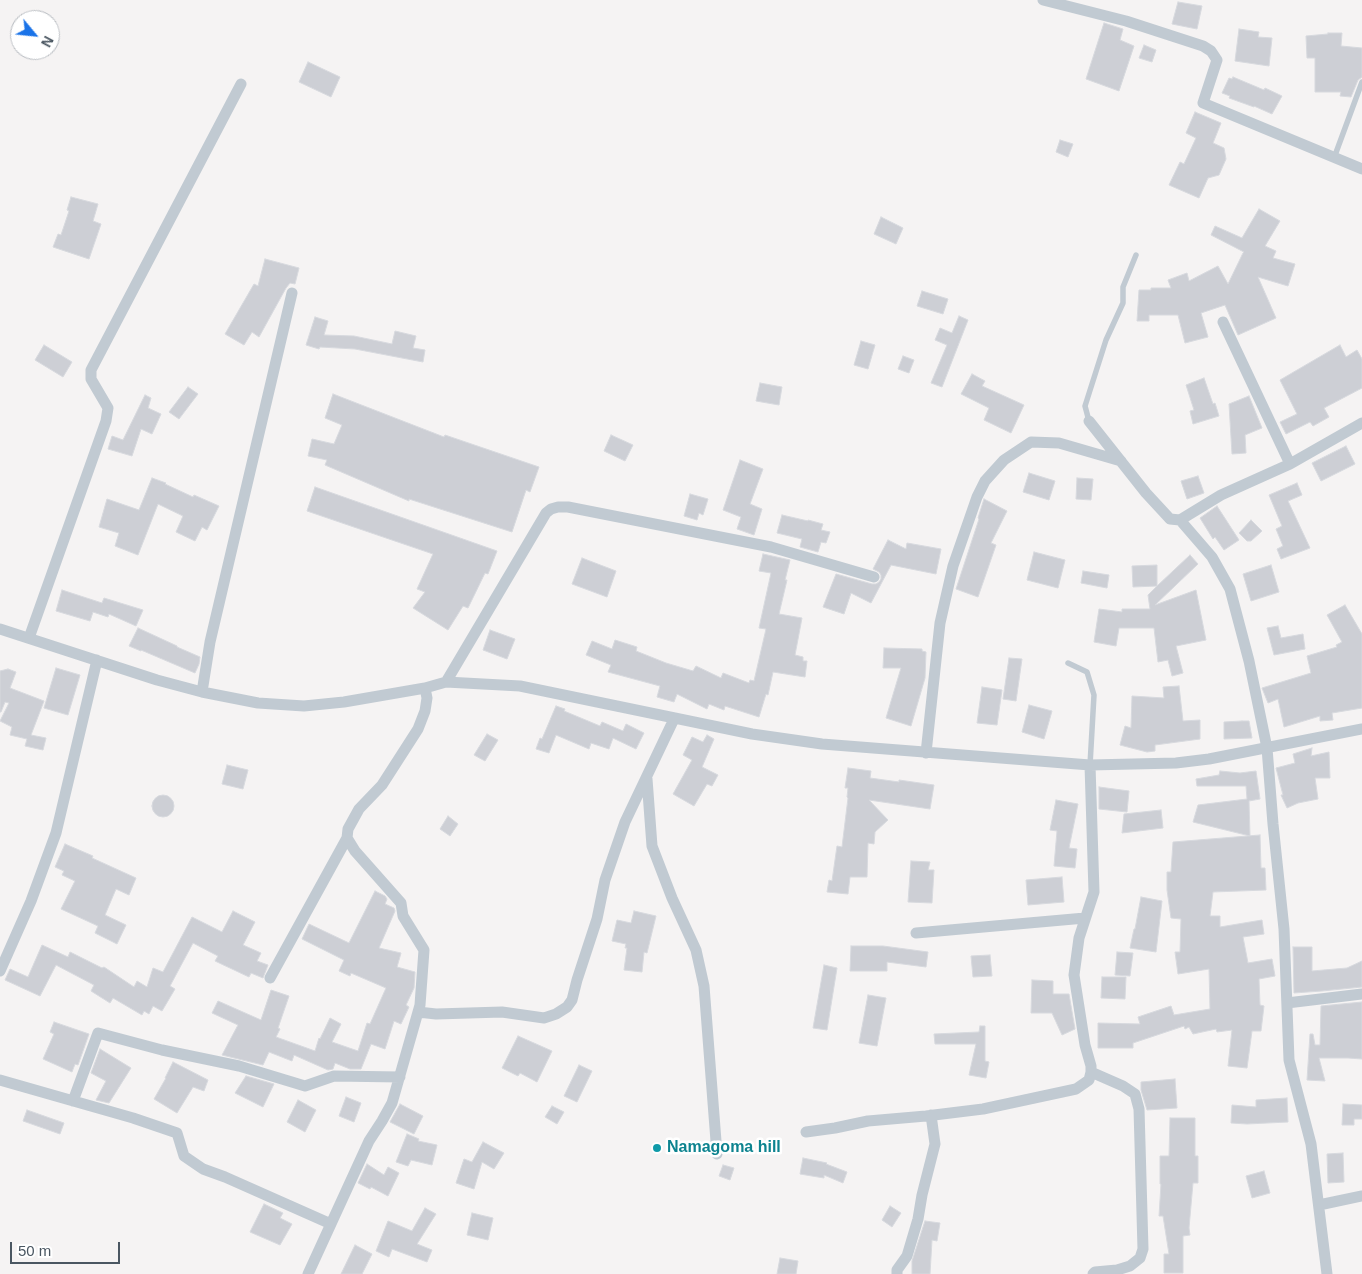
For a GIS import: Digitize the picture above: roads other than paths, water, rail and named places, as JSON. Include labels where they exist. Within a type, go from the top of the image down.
[{"type":"street","points":[[1043,0],[1126,21],[1203,46],[1211,51],[1217,60],[1203,103],[1362,169]]},
{"type":"street","points":[[29,638],[106,421],[108,408],[92,379],[91,370],[241,84]]},
{"type":"street","points":[[202,692],[210,642],[292,292]]},
{"type":"street","points":[[1223,322],[1290,464]]},
{"type":"street","points":[[1089,421],[1146,493],[1170,519],[1180,520],[1220,495],[1290,464],[1362,423]]},
{"type":"street","points":[[926,753],[940,623],[952,566],[977,497],[985,481],[1004,460],[1031,442],[1059,443],[1121,461]]},
{"type":"street","points":[[446,682],[546,513],[558,507],[568,507],[771,547],[874,577]]},
{"type":"street","points":[[1180,520],[1212,557],[1230,589],[1249,661],[1267,748],[1284,929],[1289,1060],[1311,1144],[1328,1274]]},
{"type":"street","points":[[0,629],[157,680],[202,692],[258,703],[304,706],[344,702],[425,688],[446,682],[520,686],[752,734],[822,744],[926,753],[1090,765],[1176,763],[1209,759],[1362,729]]},
{"type":"street","points":[[0,971],[31,901],[56,832],[97,660]]},
{"type":"street","points":[[270,978],[347,838],[348,829],[359,810],[382,785],[418,729],[427,698],[425,688]]},
{"type":"street","points":[[418,1012],[426,1014],[502,1012],[544,1018],[556,1014],[567,1007],[572,1000],[597,919],[605,880],[625,822],[674,719]]},
{"type":"street","points":[[806,1132],[868,1121],[983,1109],[1076,1089],[1089,1080],[1091,1066],[1085,1045],[1074,975],[1079,938],[1094,892],[1090,765]]},
{"type":"street","points":[[646,777],[652,846],[672,898],[696,950],[704,986],[717,1154]]},
{"type":"street","points":[[308,1274],[369,1141],[382,1122],[392,1102],[418,1012],[424,950],[403,916],[401,903],[355,850],[347,838]]},
{"type":"street","points":[[916,934],[1085,918]]},
{"type":"street","points":[[1286,1004],[1362,994]]},
{"type":"street","points":[[72,1101],[98,1033],[162,1050],[239,1066],[305,1086],[334,1076],[400,1078]]},
{"type":"street","points":[[1091,1072],[1123,1086],[1135,1094],[1139,1109],[1143,1248],[1140,1258],[1130,1266],[1093,1274]]},
{"type":"street","points":[[0,1080],[133,1118],[177,1133],[184,1156],[203,1169],[331,1224]]},
{"type":"street","points":[[897,1274],[897,1270],[907,1256],[918,1219],[934,1144],[931,1115]]},
{"type":"street","points":[[1319,1205],[1362,1196]]},
{"type":"lane","points":[[1334,158],[1362,82]]},
{"type":"lane","points":[[1089,421],[1085,406],[1106,340],[1123,303],[1123,287],[1136,255]]},
{"type":"lane","points":[[1068,663],[1087,672],[1094,695],[1090,765]]},
{"type":"place","name":"Namagoma hill","points":[[657,1148]]}]
